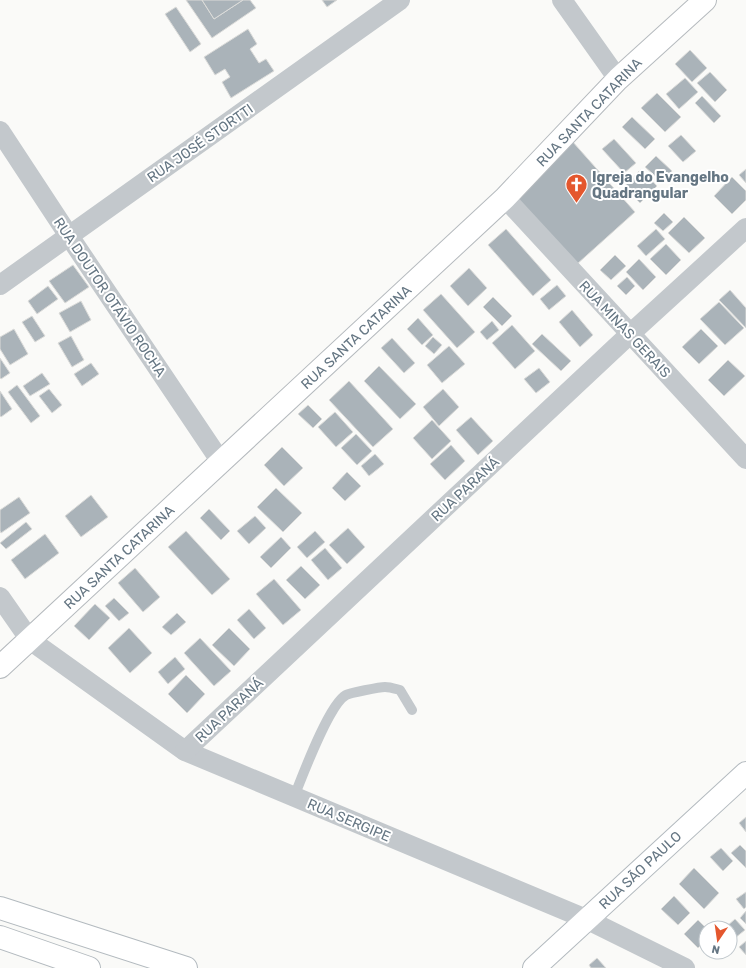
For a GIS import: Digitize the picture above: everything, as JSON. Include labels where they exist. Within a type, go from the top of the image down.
[{"type":"main road","name":"RUA SANTA CATARINA","points":[[0,667],[505,198],[618,79],[705,0]]},
{"type":"main road","name":"RUA SÃO PAULO","points":[[534,968],[746,773]]},
{"type":"main road","points":[[0,908],[186,968]]},
{"type":"main road","points":[[24,946],[32,918]]},
{"type":"main road","points":[[0,937],[89,968]]},
{"type":"street","name":"RUA JOSÉ STORTTI","points":[[0,286],[400,0]]},
{"type":"street","points":[[562,0],[618,79]]},
{"type":"street","name":"RUA DOUTOR OTÁVIO ROCHA","points":[[0,131],[221,462]]},
{"type":"street","name":"RUA MINAS GERAIS","points":[[505,198],[746,460]]},
{"type":"street","name":"RUA PARANÁ","points":[[185,751],[630,334],[746,228]]},
{"type":"street","name":"RUA SERGIPE","points":[[0,597],[30,640],[185,751],[586,919],[685,968]]},
{"type":"lane","points":[[294,797],[314,746],[336,706],[345,695],[386,687],[400,690],[412,710]]},
{"type":"building","points":[[186,0],[202,0],[214,19],[243,0],[250,0],[256,8],[212,38]]},
{"type":"building","points":[[202,0],[243,0],[214,19]]},
{"type":"building","points":[[322,0],[337,0],[327,7]]},
{"type":"building","points":[[176,7],[201,44],[190,52],[165,14]]},
{"type":"building","points":[[248,29],[257,44],[250,49],[259,63],[266,59],[274,71],[231,98],[222,82],[230,77],[225,69],[215,75],[204,57]]},
{"type":"building","points":[[690,50],[707,68],[692,82],[675,64]]},
{"type":"building","points":[[710,72],[727,90],[715,102],[697,83]]},
{"type":"building","points":[[685,78],[698,92],[679,109],[666,94]]},
{"type":"building","points":[[657,93],[681,117],[665,132],[641,108]]},
{"type":"building","points":[[702,96],[721,116],[714,123],[695,103]]},
{"type":"building","points":[[632,117],[655,139],[645,149],[622,127]]},
{"type":"building","points":[[681,135],[696,151],[683,162],[668,146]]},
{"type":"building","points":[[614,139],[636,163],[624,173],[602,149]]},
{"type":"building","name":"Igreja do Evangelho Quadrangular","points":[[572,141],[635,212],[576,265],[516,199]]},
{"type":"building","points":[[656,156],[672,171],[662,182],[645,167]]},
{"type":"building","points":[[641,169],[657,186],[640,203],[624,187]]},
{"type":"building","points":[[746,169],[746,183],[739,175]]},
{"type":"building","points":[[732,177],[746,191],[746,200],[732,214],[714,196]]},
{"type":"building","points":[[664,213],[673,222],[663,231],[654,223]]},
{"type":"building","points":[[684,217],[705,238],[689,253],[668,233]]},
{"type":"building","points":[[506,229],[551,280],[533,296],[488,245]]},
{"type":"building","points":[[656,229],[665,239],[646,256],[637,246]]},
{"type":"building","points":[[666,244],[681,260],[666,275],[650,259]]},
{"type":"building","points":[[615,255],[626,266],[611,280],[600,270]]},
{"type":"building","points":[[639,259],[656,277],[643,290],[626,272]]},
{"type":"building","points":[[73,265],[89,287],[65,303],[49,281]]},
{"type":"building","points":[[469,268],[487,288],[468,306],[450,286]]},
{"type":"building","points":[[627,277],[635,286],[626,295],[617,286]]},
{"type":"building","points":[[557,285],[566,296],[549,310],[540,299]]},
{"type":"building","points":[[48,286],[58,299],[37,314],[28,301]]},
{"type":"building","points":[[730,290],[746,308],[746,328],[719,300]]},
{"type":"building","points":[[441,294],[475,332],[457,348],[423,310]]},
{"type":"building","points":[[493,297],[512,316],[502,326],[483,307]]},
{"type":"building","points":[[81,301],[91,320],[70,332],[59,313]]},
{"type":"building","points":[[719,302],[744,328],[725,345],[700,319]]},
{"type":"building","points":[[572,310],[593,335],[580,347],[559,322]]},
{"type":"building","points":[[32,316],[45,336],[35,342],[22,322]]},
{"type":"building","points":[[418,318],[433,335],[422,345],[407,329]]},
{"type":"building","points":[[492,321],[499,330],[487,340],[480,332]]},
{"type":"building","points":[[512,325],[535,351],[515,369],[492,343]]},
{"type":"building","points":[[14,329],[28,354],[10,365],[0,349],[0,337]]},
{"type":"building","points":[[701,329],[718,346],[699,364],[682,347]]},
{"type":"building","points":[[542,334],[571,361],[561,371],[532,344]]},
{"type":"building","points":[[71,336],[84,360],[72,367],[58,343]]},
{"type":"building","points":[[433,337],[442,345],[434,354],[425,346]]},
{"type":"building","points":[[392,338],[415,363],[404,373],[381,348]]},
{"type":"building","points":[[449,346],[465,364],[442,383],[427,365]]},
{"type":"building","points":[[0,358],[10,373],[1,379],[0,378]]},
{"type":"building","points":[[728,360],[745,376],[724,396],[708,380]]},
{"type":"building","points":[[91,363],[99,374],[82,386],[74,374]]},
{"type":"building","points":[[379,366],[416,404],[400,419],[364,381]]},
{"type":"building","points":[[539,368],[550,382],[536,393],[524,379]]},
{"type":"building","points":[[42,373],[50,384],[30,396],[23,386]]},
{"type":"building","points":[[349,381],[393,429],[373,447],[329,400]]},
{"type":"building","points":[[17,385],[40,416],[31,423],[8,392]]},
{"type":"building","points":[[49,389],[62,405],[52,413],[39,396]]},
{"type":"building","points":[[443,389],[459,407],[439,426],[423,407]]},
{"type":"building","points":[[0,391],[12,409],[1,417],[0,416]]},
{"type":"building","points":[[308,405],[322,419],[313,428],[298,414]]},
{"type":"building","points":[[335,412],[353,432],[336,447],[318,427]]},
{"type":"building","points":[[471,417],[493,441],[478,455],[456,430]]},
{"type":"building","points":[[432,420],[451,441],[432,459],[413,438]]},
{"type":"building","points":[[356,434],[372,451],[357,465],[341,448]]},
{"type":"building","points":[[451,445],[465,461],[445,480],[430,464]]},
{"type":"building","points":[[282,447],[303,468],[284,486],[264,465]]},
{"type":"building","points":[[375,454],[384,464],[369,476],[361,466]]},
{"type":"building","points":[[347,472],[361,486],[345,501],[332,488]]},
{"type":"building","points":[[276,488],[302,513],[283,532],[257,507]]},
{"type":"building","points":[[91,495],[108,517],[81,537],[65,516]]},
{"type":"building","points":[[19,497],[30,513],[1,533],[0,510]]},
{"type":"building","points":[[209,509],[230,531],[221,540],[200,518]]},
{"type":"building","points":[[255,516],[266,528],[249,544],[237,531]]},
{"type":"building","points":[[26,522],[32,529],[6,549],[0,543]]},
{"type":"building","points":[[348,528],[365,547],[347,564],[329,545]]},
{"type":"building","points":[[186,531],[230,579],[212,595],[168,547]]},
{"type":"building","points":[[315,531],[325,542],[307,558],[297,547]]},
{"type":"building","points":[[45,534],[59,553],[25,579],[11,560]]},
{"type":"building","points":[[281,537],[291,548],[271,568],[260,557]]},
{"type":"building","points":[[325,548],[342,568],[328,580],[311,560]]},
{"type":"building","points":[[301,566],[320,585],[305,599],[286,580]]},
{"type":"building","points":[[135,568],[160,597],[143,612],[118,583]]},
{"type":"building","points":[[274,579],[301,610],[283,625],[256,594]]},
{"type":"building","points":[[114,598],[129,613],[119,621],[105,606]]},
{"type":"building","points":[[95,604],[110,618],[89,640],[74,626]]},
{"type":"building","points":[[249,609],[266,628],[254,639],[237,620]]},
{"type":"building","points":[[177,613],[186,622],[171,635],[162,627]]},
{"type":"building","points":[[129,628],[152,653],[130,673],[108,648]]},
{"type":"building","points":[[229,628],[250,649],[234,666],[212,645]]},
{"type":"building","points":[[200,638],[231,671],[214,686],[184,653]]},
{"type":"building","points":[[175,657],[185,669],[168,684],[158,672]]},
{"type":"building","points":[[186,675],[205,694],[187,713],[168,694]]},
{"type":"building","points":[[746,817],[746,832],[739,823]]},
{"type":"building","points":[[740,845],[746,851],[746,868],[731,853]]},
{"type":"building","points":[[721,848],[733,861],[723,871],[710,857]]},
{"type":"building","points":[[694,868],[719,893],[704,909],[679,884]]},
{"type":"building","points":[[746,892],[746,907],[744,909],[736,899]]},
{"type":"building","points":[[674,896],[690,913],[678,925],[661,909]]},
{"type":"building","points":[[746,911],[746,924],[740,918]]},
{"type":"building","points":[[698,920],[698,948],[684,934]]},
{"type":"building","points":[[738,922],[745,930],[738,936]]},
{"type":"building","points":[[746,941],[746,955],[739,947]]},
{"type":"building","points":[[597,958],[606,968],[591,968],[589,965]]},
{"type":"place","name":"Igreja do Evangelho Quadrangular","points":[[576,204]]}]
